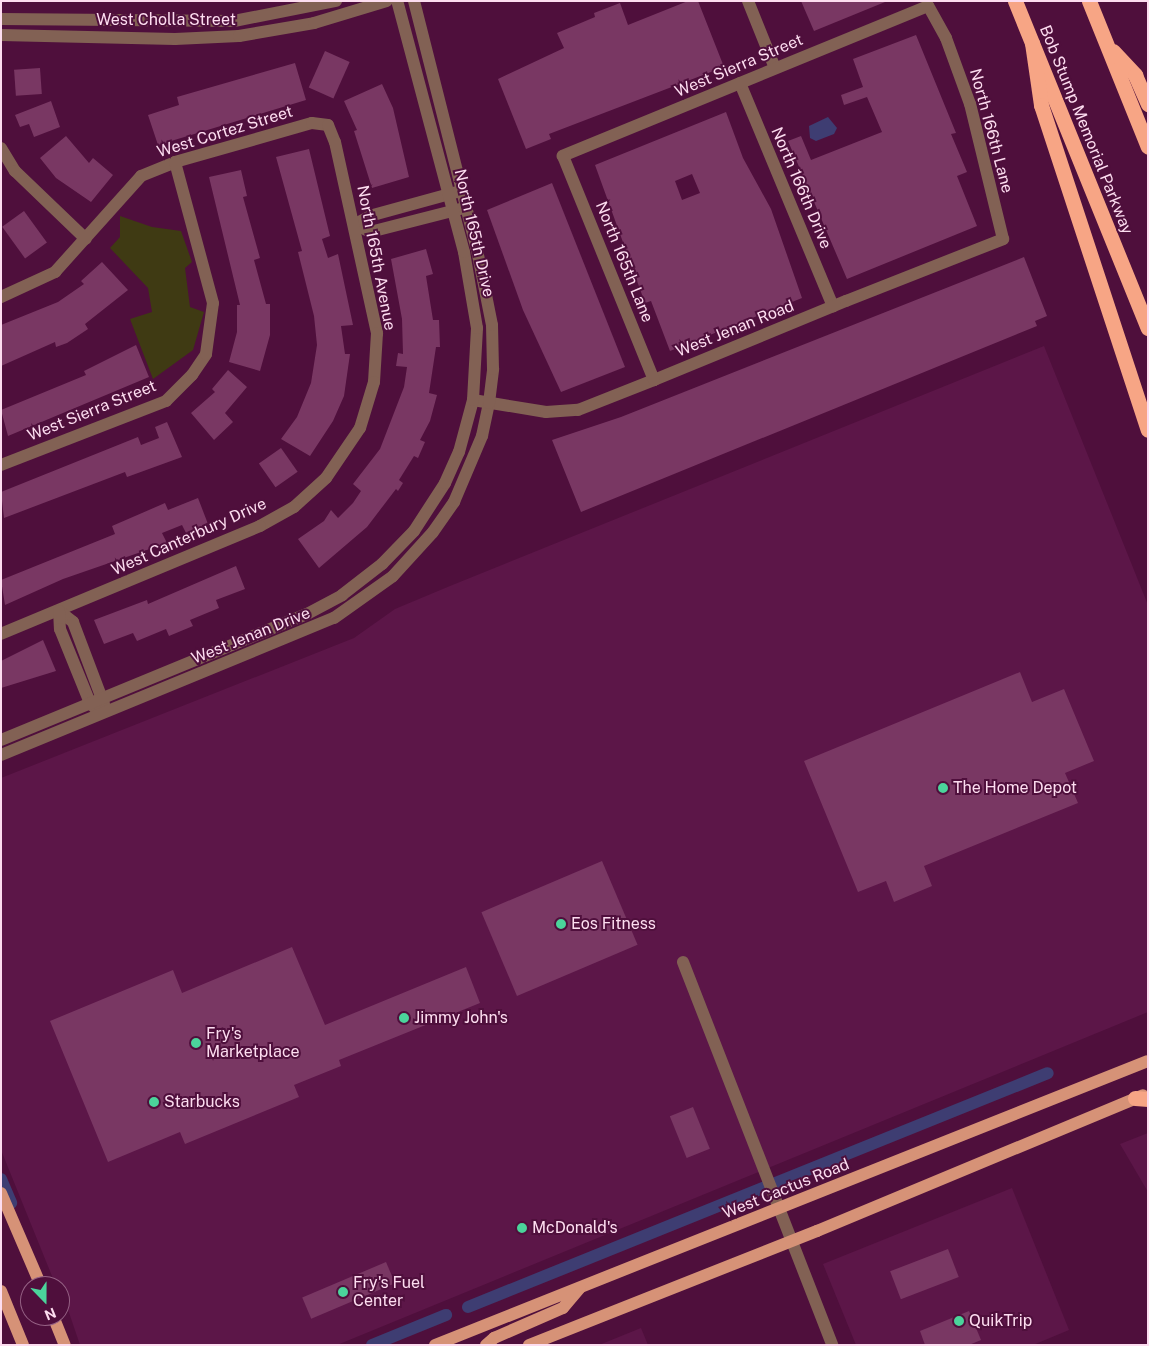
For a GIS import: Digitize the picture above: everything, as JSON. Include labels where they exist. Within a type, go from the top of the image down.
[{"type":"highway","name":"Bob Stump Memorial Parkway","points":[[1015,1],[1148,328]]},
{"type":"highway","points":[[1089,1],[1148,147]]},
{"type":"highway","points":[[1032,43],[1042,105],[1148,430]]},
{"type":"highway","points":[[1106,43],[1135,75],[1148,104]]},
{"type":"main road","name":"West Cactus Road","points":[[435,1345],[458,1340],[580,1288],[1148,1061]]},
{"type":"main road","points":[[529,1345],[792,1241],[1144,1097]]},
{"type":"main road","points":[[1,1193],[37,1276]]},
{"type":"main road","points":[[486,1345],[494,1338],[563,1308],[580,1288]]},
{"type":"main road","points":[[1,1291],[22,1345]]},
{"type":"main road","points":[[57,1326],[65,1345]]},
{"type":"street","name":"West Cholla Street","points":[[1,19],[234,21],[336,1]]},
{"type":"street","name":"West Cholla Street","points":[[1,35],[175,39],[239,36],[314,23],[386,1]]},
{"type":"street","name":"North 165th Drive","points":[[397,1],[453,211],[477,328],[473,400],[449,473]]},
{"type":"street","name":"North 165th Drive","points":[[414,1],[467,207],[483,274],[492,325],[493,369],[489,403],[482,436],[464,480]]},
{"type":"street","points":[[748,1],[775,68]]},
{"type":"street","name":"West Sierra Street","points":[[563,156],[928,6]]},
{"type":"street","name":"North 166th Lane","points":[[928,6],[946,38],[970,104],[1003,239]]},
{"type":"street","name":"North 166th Drive","points":[[740,83],[832,306]]},
{"type":"street","name":"West Cortez Street","points":[[1,297],[55,272],[142,176],[175,162],[312,123],[328,125]]},
{"type":"street","name":"North 165th Avenue","points":[[328,125],[355,224],[376,333],[374,382],[360,428]]},
{"type":"street","points":[[1,148],[15,171],[86,239]]},
{"type":"street","name":"North 165th Lane","points":[[563,156],[654,380]]},
{"type":"street","name":"West Sierra Street","points":[[1,466],[166,401],[192,375],[206,354],[213,303],[175,162]]},
{"type":"street","points":[[355,224],[373,215],[463,191]]},
{"type":"street","points":[[355,224],[370,232],[467,207]]},
{"type":"street","name":"West Jenan Road","points":[[473,400],[546,412],[578,410],[832,306],[1003,239]]},
{"type":"street","name":"West Canterbury Drive","points":[[1,634],[260,526],[294,507],[326,478],[360,428]]},
{"type":"street","name":"West Jenan Drive","points":[[1,740],[307,614],[342,595],[382,564],[414,531],[449,473]]},
{"type":"street","name":"West Jenan Drive","points":[[1,756],[310,631],[354,607],[414,554],[444,518],[464,480]]},
{"type":"street","points":[[59,611],[73,622],[104,697],[103,714]]},
{"type":"street","points":[[59,611],[60,629],[90,703],[103,714]]},
{"type":"street","points":[[683,962],[832,1345]]},
{"type":"shaded area","points":[[828,117],[837,128],[834,134],[816,141],[810,138],[809,126]]},
{"type":"shaded area","points":[[120,216],[152,227],[181,231],[192,262],[185,268],[190,307],[204,312],[193,350],[153,379],[130,319],[152,312],[148,288],[110,248],[120,237]]},
{"type":"shaded area","points":[[1044,346],[1148,605],[1148,1012],[337,1345],[80,1345],[70,1316],[70,1276],[52,1276],[1,1150],[1,778],[354,638],[395,609]]},
{"type":"shaded area","points":[[1148,1133],[1148,1192],[1120,1144]]},
{"type":"shaded area","points":[[1012,1188],[1069,1330],[1033,1345],[856,1345],[823,1264]]},
{"type":"shaded area","points":[[641,1328],[648,1345],[599,1345]]},
{"type":"building","points":[[688,1],[698,1],[724,67],[549,134],[551,139],[526,149],[498,79],[564,48],[557,33],[595,17],[594,13],[620,3],[628,25]]},
{"type":"building","points":[[801,1],[885,1],[885,2],[814,31]]},
{"type":"building","points":[[916,35],[956,133],[951,134],[967,172],[957,176],[977,226],[847,279],[788,141],[801,136],[811,160],[882,132],[867,97],[844,105],[841,95],[863,87],[853,59]]},
{"type":"building","points":[[325,51],[350,62],[333,99],[309,88]]},
{"type":"building","points":[[295,63],[306,100],[158,145],[148,115],[179,105],[177,97]]},
{"type":"building","points":[[40,68],[42,94],[16,96],[14,70]]},
{"type":"building","points":[[382,84],[393,108],[409,177],[372,188],[354,131],[357,130],[344,101]]},
{"type":"building","points":[[51,101],[60,127],[34,137],[29,124],[20,127],[15,115]]},
{"type":"building","points":[[726,112],[743,158],[771,209],[802,298],[670,351],[651,301],[645,303],[595,165]],"holes":[[[692,174],[700,193],[682,200],[675,181]]]},
{"type":"building","points":[[66,136],[89,163],[93,158],[113,175],[91,202],[56,178],[40,158]]},
{"type":"building","points":[[309,149],[330,236],[322,239],[328,258],[338,254],[353,325],[341,326],[345,354],[350,354],[344,396],[333,421],[310,456],[281,439],[297,417],[311,383],[317,345],[314,316],[298,252],[302,251],[276,157]]},
{"type":"building","points":[[241,170],[247,196],[243,197],[260,258],[254,260],[266,304],[270,304],[270,335],[260,371],[229,362],[237,332],[237,305],[240,305],[209,177]]},
{"type":"building","points":[[552,183],[625,367],[561,392],[523,310],[487,210]]},
{"type":"building","points":[[24,211],[47,243],[25,258],[2,227]]},
{"type":"building","points":[[426,249],[433,274],[426,276],[433,320],[439,320],[440,347],[436,347],[429,393],[437,395],[430,421],[420,440],[425,442],[418,458],[414,456],[399,480],[403,483],[398,491],[396,489],[367,527],[319,568],[298,539],[324,521],[331,510],[338,518],[353,503],[361,491],[353,484],[380,449],[404,387],[407,367],[396,366],[398,353],[403,354],[402,319],[391,259]]},
{"type":"building","points":[[1024,257],[1047,316],[1035,321],[1037,326],[581,512],[552,440],[621,417]]},
{"type":"building","points":[[102,262],[128,290],[85,324],[88,329],[67,343],[56,347],[55,342],[1,366],[1,325],[58,302],[84,284],[81,281]]},
{"type":"building","points":[[136,345],[149,377],[8,436],[1,410],[86,375],[84,371]]},
{"type":"building","points":[[228,370],[247,387],[225,413],[233,422],[214,440],[191,413],[215,392],[212,389]]},
{"type":"building","points":[[167,422],[182,457],[127,477],[125,472],[4,518],[1,492],[138,437],[141,445],[159,438],[155,427]]},
{"type":"building","points":[[281,448],[298,472],[276,487],[259,463]]},
{"type":"building","points":[[198,498],[208,524],[186,533],[182,525],[162,533],[167,543],[63,579],[5,605],[1,580],[115,534],[112,526],[165,503],[168,510]]},
{"type":"building","points":[[236,566],[245,589],[216,600],[219,608],[190,620],[193,626],[169,636],[166,629],[137,641],[133,633],[104,644],[94,620],[147,600],[148,604]]},
{"type":"building","points":[[43,640],[56,671],[1,688],[1,661]]},
{"type":"building","name":"The Home Depot","points":[[1020,672],[1032,702],[1064,689],[1094,761],[1065,773],[1078,803],[924,866],[932,886],[894,902],[886,881],[858,892],[804,761]]},
{"type":"building","points":[[602,861],[638,945],[517,996],[481,912]]},
{"type":"building","name":"Fry's Marketplace","points":[[292,947],[325,1025],[466,967],[480,1003],[339,1060],[341,1066],[294,1085],[299,1097],[185,1144],[180,1132],[108,1162],[50,1021],[173,970],[182,993]]},
{"type":"building","points":[[693,1107],[710,1149],[687,1158],[670,1116]]},
{"type":"building","name":"QuikTrip","points":[[948,1249],[959,1277],[901,1299],[890,1271]]},
{"type":"building","name":"Fry's Fuel Center","points":[[386,1262],[395,1283],[311,1319],[302,1298]]},
{"type":"building","name":"QuikTrip","points":[[969,1311],[981,1340],[969,1345],[925,1345],[920,1331]]},
{"type":"waterway","points":[[468,1307],[1048,1073]]},
{"type":"waterway","points":[[1,1179],[11,1203]]},
{"type":"waterway","points":[[372,1345],[446,1315]]},
{"type":"place","name":"The Home Depot","points":[[943,788]]},
{"type":"place","name":"Eos Fitness","points":[[561,924]]},
{"type":"place","name":"Jimmy John's","points":[[404,1018]]},
{"type":"place","name":"Fry's Marketplace","points":[[196,1043]]},
{"type":"place","name":"Starbucks","points":[[154,1102]]},
{"type":"place","name":"McDonald's","points":[[522,1228]]},
{"type":"place","name":"Fry's Fuel Center","points":[[343,1292]]},
{"type":"place","name":"QuikTrip","points":[[959,1321]]}]
